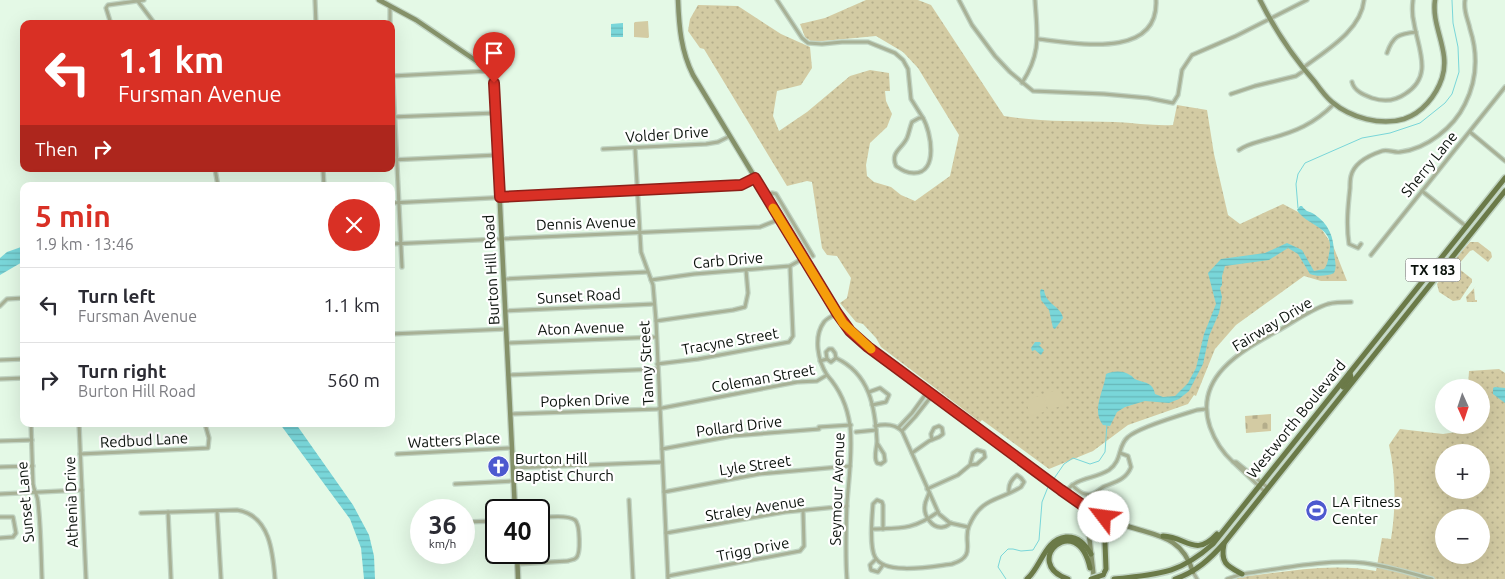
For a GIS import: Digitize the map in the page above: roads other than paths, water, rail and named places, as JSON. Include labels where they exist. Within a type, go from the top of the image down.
[{"type":"main road","name":"TX 183","points":[[1467,227],[1505,178]]},
{"type":"main road","name":"Westworth Boulevard","points":[[1175,579],[1193,572],[1210,558],[1224,542],[1505,191]]},
{"type":"main road","name":"Westworth Boulevard","points":[[1114,579],[1151,577],[1177,568],[1190,562],[1213,544],[1467,227]]},
{"type":"main road","points":[[1324,416],[1326,409],[1351,377],[1350,373]]},
{"type":"main road","points":[[1296,453],[1298,446],[1314,426],[1312,420]]},
{"type":"main road","points":[[1092,579],[1102,575],[1106,569],[1104,517]]},
{"type":"main road","points":[[1164,536],[1171,536],[1187,545],[1201,545],[1211,540],[1232,520]]},
{"type":"main road","points":[[1027,579],[1037,568],[1050,545],[1059,538],[1069,537],[1078,539],[1091,554]]},
{"type":"main road","points":[[1068,579],[1055,573],[1050,565],[1050,551],[1060,542],[1068,540],[1080,546],[1087,556],[1090,568]]},
{"type":"main road","points":[[1224,542],[1224,562],[1242,574]]},
{"type":"street","points":[[137,0],[152,20]]},
{"type":"street","points":[[110,20],[106,8],[108,5],[144,0]]},
{"type":"street","points":[[315,0],[316,20]]},
{"type":"street","points":[[379,0],[436,32],[488,71]]},
{"type":"street","points":[[678,0],[679,29],[686,59],[693,75],[837,313],[850,331],[864,344],[1088,509],[1104,517],[1164,536],[1181,549],[1190,562],[1197,579]]},
{"type":"street","points":[[778,0],[802,38],[808,43],[868,42],[895,53],[903,60],[908,69],[911,99],[923,118],[930,136],[931,153],[926,169],[922,172],[908,173],[896,166],[894,161],[895,153],[906,139],[912,122],[923,118]]},
{"type":"street","points":[[959,0],[972,26],[990,50],[1010,72],[1033,91],[1148,98],[1173,104],[1178,95],[1182,70],[1190,58],[1307,0]]},
{"type":"street","points":[[1022,83],[1034,62],[1038,39],[1035,0]]},
{"type":"street","points":[[1038,39],[1118,44],[1132,40],[1144,33],[1154,19],[1156,0]]},
{"type":"street","points":[[1260,0],[1283,42],[1334,104],[1356,115],[1385,122],[1409,117],[1425,106],[1442,80],[1445,62],[1443,48],[1436,19],[1435,0],[1430,0]]},
{"type":"street","points":[[1231,94],[1296,76],[1343,36],[1354,23],[1362,9],[1364,0]]},
{"type":"street","points":[[1352,82],[1353,86],[1360,92],[1384,100],[1397,99],[1409,92],[1417,82],[1422,68],[1421,51],[1413,19],[1413,0]]},
{"type":"street","points":[[1361,244],[1358,248],[1349,244],[1347,234],[1347,202],[1351,176],[1355,168],[1362,160],[1384,150],[1401,152],[1424,144],[1449,126],[1465,104],[1473,84],[1475,50],[1464,6],[1465,0]]},
{"type":"street","points":[[390,6],[390,20]]},
{"type":"street","points":[[1387,53],[1393,39],[1416,32]]},
{"type":"street","points":[[395,76],[488,71]]},
{"type":"street","name":"Burton Hill Road","points":[[488,71],[494,83],[496,113],[514,499]]},
{"type":"street","name":"Sherry Lane","points":[[1371,255],[1505,87]]},
{"type":"street","points":[[1239,150],[1245,146],[1270,139],[1314,121],[1334,104]]},
{"type":"street","points":[[395,117],[496,113]]},
{"type":"street","points":[[1470,132],[1505,161]]},
{"type":"street","name":"Volder Drive","points":[[603,149],[706,144],[718,142],[730,136]]},
{"type":"street","points":[[395,138],[402,266]]},
{"type":"street","name":"Tanny Street","points":[[635,148],[641,252],[651,280],[656,322],[668,578]]},
{"type":"street","points":[[397,160],[498,154]]},
{"type":"street","points":[[395,202],[741,185],[755,178]]},
{"type":"street","points":[[1422,191],[1467,227]]},
{"type":"street","points":[[766,196],[776,194],[813,256]]},
{"type":"street","name":"Dennis Avenue","points":[[395,244],[760,227],[780,219]]},
{"type":"street","name":"Carb Drive","points":[[651,280],[694,274],[790,266],[804,258]]},
{"type":"street","name":"Tracyne Street","points":[[657,364],[698,359],[789,342],[793,336],[790,266]]},
{"type":"street","points":[[656,322],[746,307],[748,293],[746,270]]},
{"type":"street","points":[[504,279],[647,272]]},
{"type":"street","points":[[0,306],[7,299],[20,298]]},
{"type":"street","name":"Fairway Drive","points":[[1266,489],[1236,462],[1232,462],[1218,446],[1207,420],[1206,409],[1209,389],[1214,379],[1243,350],[1321,307],[1332,303],[1351,302]]},
{"type":"street","name":"Sunset Road","points":[[505,312],[654,304]]},
{"type":"street","name":"Coleman Street","points":[[660,407],[796,382],[817,381],[827,375],[820,361],[818,339],[820,330],[824,322],[837,313]]},
{"type":"street","points":[[395,334],[506,329]]},
{"type":"street","name":"Aton Avenue","points":[[507,343],[656,337]]},
{"type":"street","points":[[827,359],[826,352],[830,349],[835,351],[836,358],[863,379],[872,405],[877,443],[875,460],[881,464],[885,461],[885,457],[877,443]]},
{"type":"street","points":[[820,361],[827,359],[831,362],[836,358]]},
{"type":"street","points":[[0,360],[20,359]]},
{"type":"street","points":[[508,375],[657,369]]},
{"type":"street","name":"Seymour Avenue","points":[[827,375],[844,402],[852,433],[847,506],[847,579]]},
{"type":"street","points":[[0,379],[20,378]]},
{"type":"street","points":[[869,392],[880,388],[889,395],[886,402],[872,405]]},
{"type":"street","points":[[900,429],[930,392]]},
{"type":"street","name":"Popken Drive","points":[[510,414],[660,407]]},
{"type":"street","points":[[1065,493],[1072,485],[1085,478],[1101,474],[1117,462],[1124,441],[1135,432],[1197,410],[1206,409]]},
{"type":"street","name":"Pollard Drive","points":[[662,449],[732,436],[851,425]]},
{"type":"street","points":[[856,432],[887,425],[900,429],[938,512],[951,523],[968,527]]},
{"type":"street","points":[[912,453],[932,440],[939,438],[943,434],[942,428],[939,426],[934,428],[931,434],[932,440]]},
{"type":"street","name":"Sunset Lane","points":[[31,427],[34,492],[38,503],[42,579]]},
{"type":"street","name":"Athenia Drive","points":[[79,427],[86,579]]},
{"type":"street","name":"Redbud Lane","points":[[80,454],[208,448],[209,438],[206,427]]},
{"type":"street","points":[[0,441],[32,440]]},
{"type":"street","name":"Watters Place","points":[[397,454],[512,448]]},
{"type":"street","points":[[927,488],[958,475],[970,465],[981,461],[985,457],[984,452],[977,450],[973,453],[970,465]]},
{"type":"street","points":[[1072,485],[1084,494],[1093,494],[1121,479],[1131,466],[1128,456],[1120,453]]},
{"type":"street","points":[[513,468],[662,462]]},
{"type":"street","points":[[0,467],[33,466]]},
{"type":"street","name":"Lyle Street","points":[[664,492],[759,474],[850,466]]},
{"type":"street","points":[[883,529],[883,505],[882,502],[877,500],[873,504],[872,548],[876,559],[883,565],[893,568],[935,566],[959,562],[968,552],[968,527],[982,505],[1020,487],[1024,482],[1017,475],[1013,478],[1009,492]]},
{"type":"street","points":[[455,484],[513,481]]},
{"type":"street","points":[[0,494],[82,490]]},
{"type":"street","points":[[929,493],[924,504],[928,520],[935,526],[943,527],[951,523]]},
{"type":"street","points":[[629,500],[634,579]]},
{"type":"street","name":"Straley Avenue","points":[[666,533],[785,512],[847,506]]},
{"type":"street","points":[[1088,509],[1087,518],[1092,579]]},
{"type":"street","name":"Trigg Drive","points":[[668,578],[800,551],[804,546],[803,510]]},
{"type":"street","points":[[217,511],[221,579]]},
{"type":"street","points":[[141,514],[243,511],[254,517],[263,527],[271,545],[275,579]]},
{"type":"street","points":[[168,512],[171,579]]},
{"type":"street","points":[[873,529],[908,528],[928,520],[938,512]]},
{"type":"street","points":[[0,517],[13,517],[16,533],[13,537],[0,538]]},
{"type":"street","points":[[550,517],[571,518],[578,524],[579,550],[575,559],[550,562]]},
{"type":"street","points":[[876,559],[870,565],[871,570],[878,572],[883,565]]},
{"type":"street","points":[[1227,579],[1242,574],[1345,563],[1363,563],[1432,579]]},
{"type":"street","points":[[517,564],[518,579]]},
{"type":"street","points":[[1090,568],[1092,579]]},
{"type":"water","points":[[623,23],[623,37],[611,37],[611,24]]},
{"type":"water","points":[[1300,206],[1319,218],[1330,231],[1336,264],[1334,273],[1322,276],[1310,274],[1298,254],[1288,248],[1269,260],[1225,266],[1220,288],[1222,297],[1219,313],[1209,336],[1203,364],[1189,391],[1179,399],[1169,403],[1145,401],[1125,407],[1117,412],[1110,426],[1103,425],[1098,413],[1098,407],[1106,374],[1111,372],[1127,373],[1135,379],[1149,384],[1155,394],[1163,397],[1175,396],[1188,383],[1196,368],[1204,334],[1216,304],[1208,273],[1221,259],[1265,253],[1287,243],[1302,250],[1314,271],[1324,269],[1329,254],[1330,245],[1328,238],[1325,232],[1302,216],[1297,210]]},
{"type":"water","points":[[20,247],[20,263],[0,275],[0,258],[7,252]]},
{"type":"water","points":[[1041,289],[1044,290],[1048,299],[1062,314],[1063,318],[1055,329],[1053,328],[1049,310],[1041,300]]},
{"type":"water","points":[[1035,342],[1040,342],[1041,344],[1039,345],[1044,350],[1041,355],[1035,350],[1032,351],[1031,348]]},
{"type":"water","points":[[1493,388],[1505,388],[1505,403],[1493,394]]},
{"type":"water","points":[[282,427],[298,427],[353,505],[369,535],[374,556],[375,579],[364,579],[361,548],[350,519]]},
{"type":"waterway","points":[[1298,208],[1296,184],[1298,174],[1305,163],[1362,138],[1390,133],[1420,123],[1445,103],[1452,94],[1459,72],[1452,0]]},
{"type":"waterway","points":[[1053,480],[1064,464],[1073,458],[1090,464],[1099,461],[1105,452],[1107,424]]},
{"type":"waterway","points":[[1006,579],[998,567],[1001,556],[1008,549],[1033,550],[1039,540],[1042,502],[1048,487]]},
{"type":"place","name":"Burton Hill Baptist Church","points":[[499,467]]},
{"type":"place","name":"LA Fitness Center","points":[[1316,510]]}]
